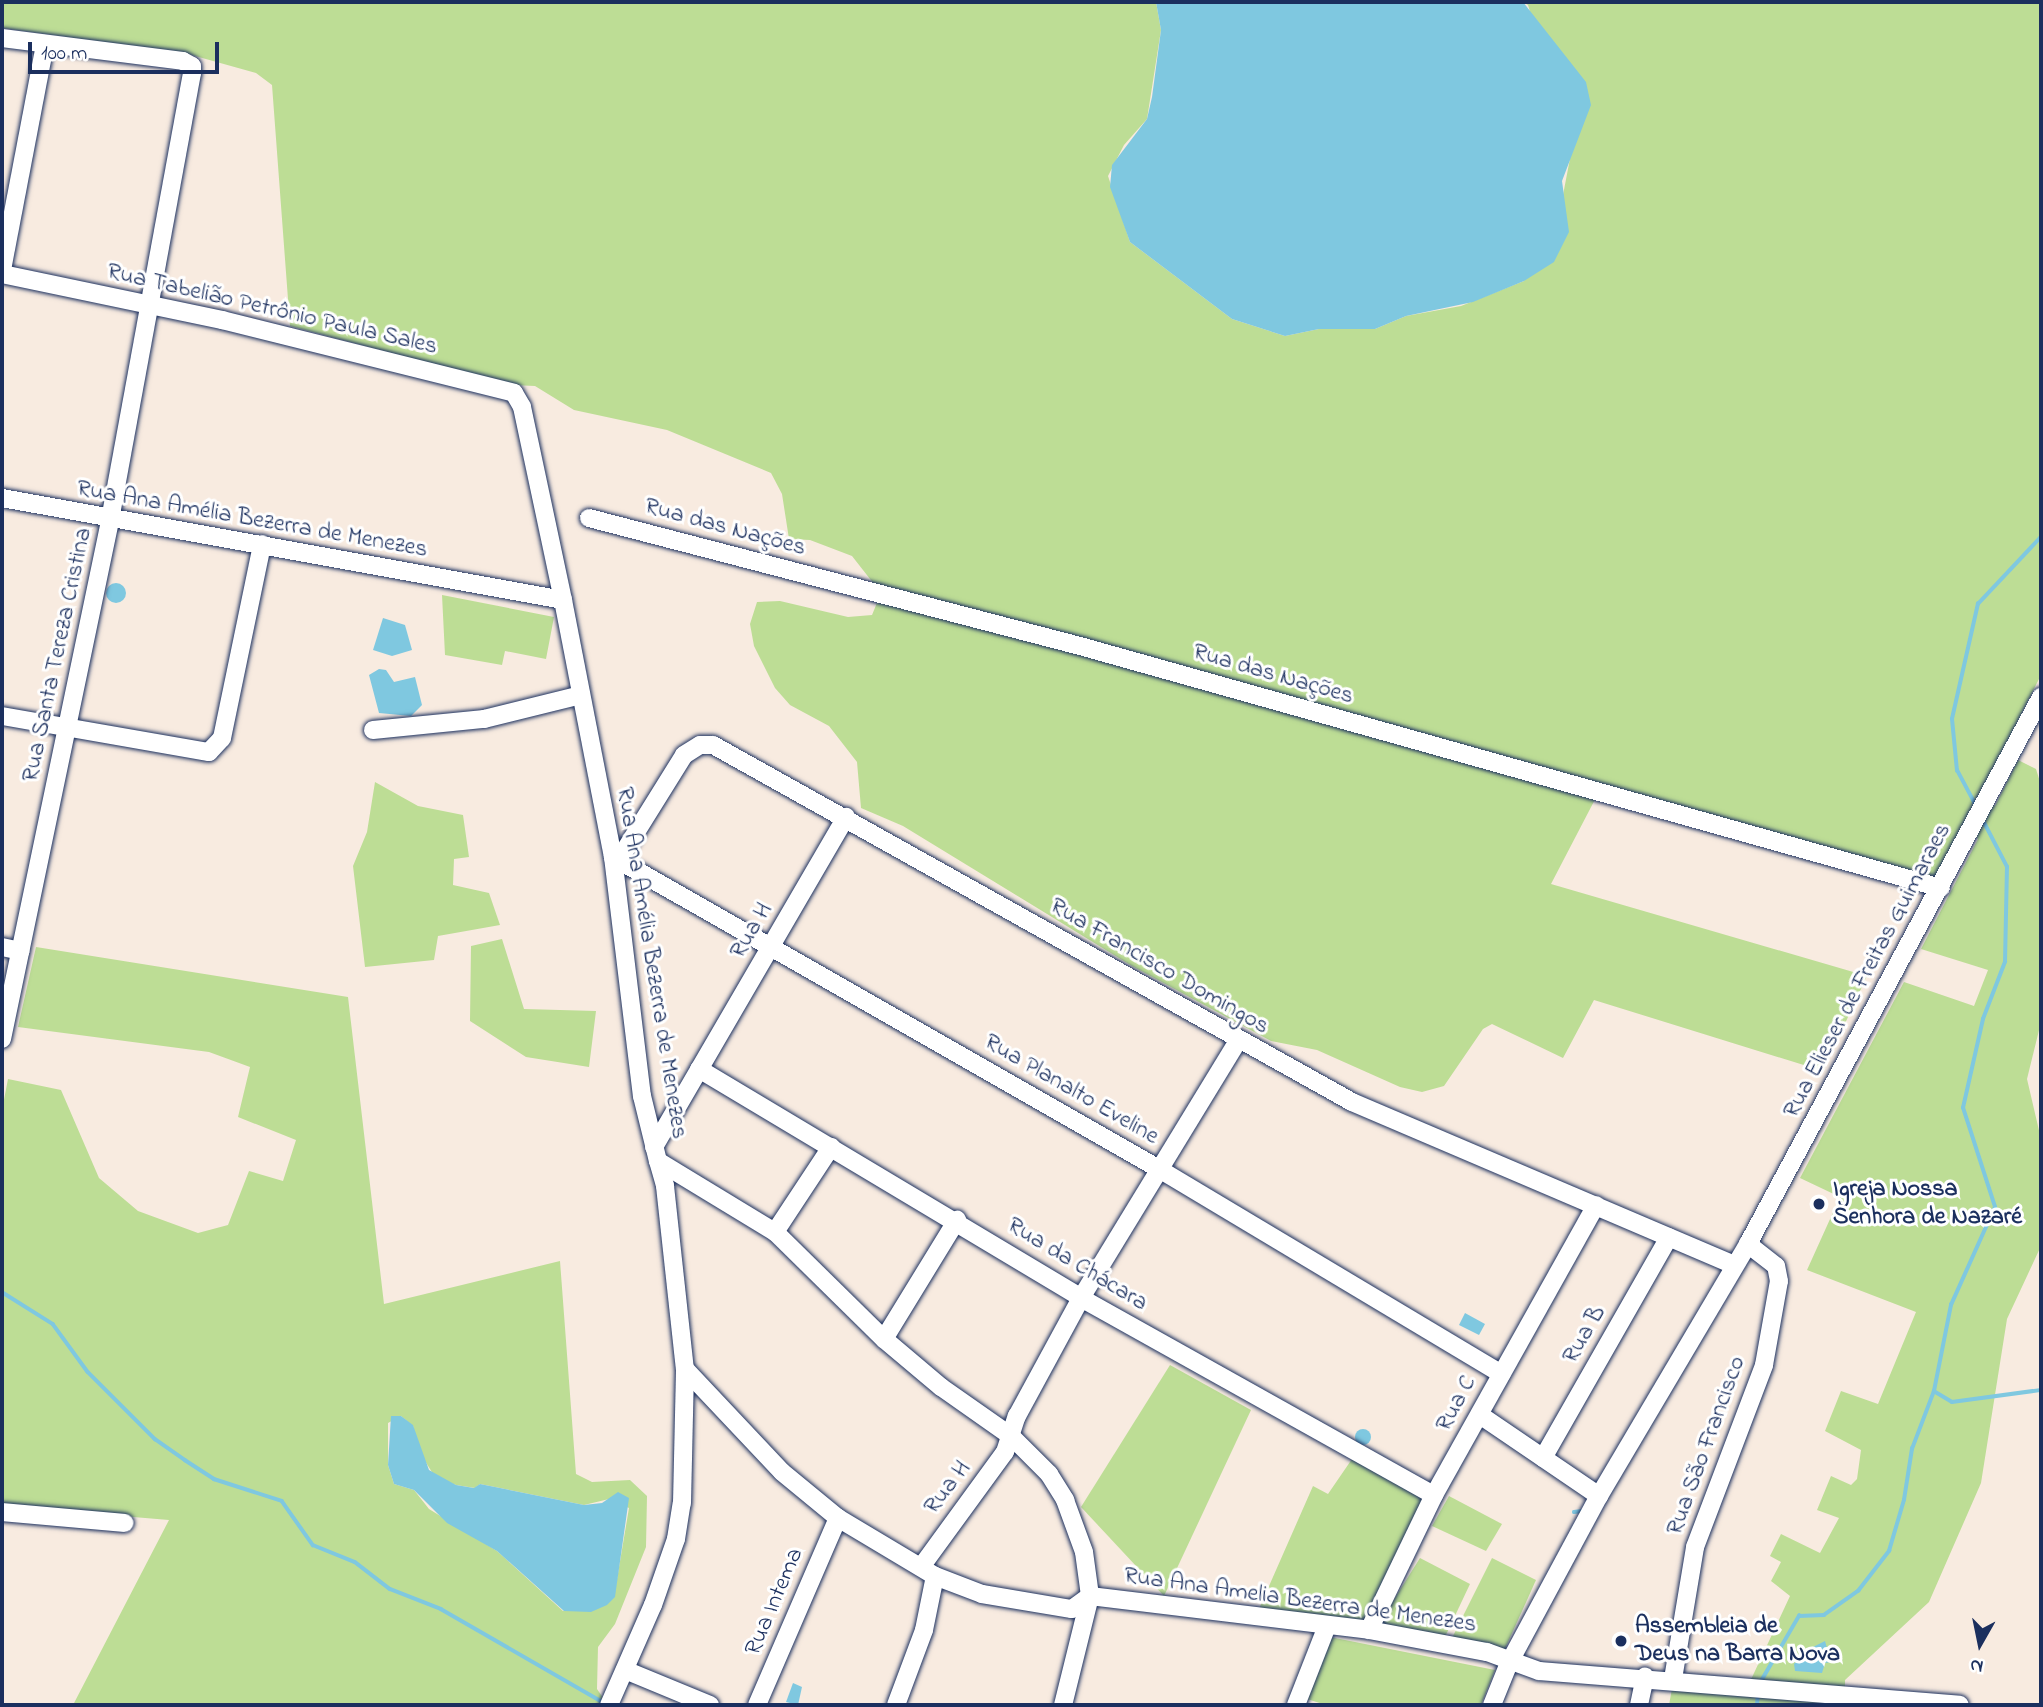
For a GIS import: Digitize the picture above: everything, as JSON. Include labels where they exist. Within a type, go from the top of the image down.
[{"type":"street","points":[[2,38],[45,44],[2,272]]},
{"type":"street","name":"Rua Santa Tereza Cristina","points":[[2,1039],[110,522],[152,306],[192,73],[192,66],[183,61],[45,44]]},
{"type":"street","name":"Rua Tabelião Petrônio Paula Sales","points":[[2,272],[507,391],[522,407],[563,600]]},
{"type":"street","name":"Rua Ana Amélia Bezerra de Menezes","points":[[2,498],[110,522],[262,544],[563,600],[616,857],[642,1096],[656,1154],[775,1232],[884,1339],[941,1387],[1011,1436],[1049,1474],[1065,1500],[1084,1552],[1090,1596],[1063,1705]]},
{"type":"street","name":"Rua das Nações","points":[[589,518],[1080,646],[1941,888]]},
{"type":"street","points":[[2,716],[68,731],[202,753],[220,744],[262,544]]},
{"type":"street","points":[[373,730],[484,719],[581,695]]},
{"type":"street","name":"Rua Elieser de Freitas Guimaraes","points":[[1492,1705],[1509,1663],[1599,1496],[1748,1244],[2041,697]]},
{"type":"street","name":"Rua Francisco Domingos","points":[[616,857],[680,760],[700,745],[713,745],[846,817],[1238,1041],[1352,1102],[1734,1265]]},
{"type":"street","name":"Rua H","points":[[656,1154],[699,1069],[846,817]]},
{"type":"street","name":"Rua Planalto Eveline","points":[[616,857],[1159,1168],[1501,1374]]},
{"type":"street","points":[[2,947],[21,951]]},
{"type":"street","name":"Rua H","points":[[896,1705],[924,1630],[928,1572],[1005,1452],[1017,1416],[1081,1298],[1238,1041]]},
{"type":"street","name":"Rua da Chácara","points":[[699,1069],[957,1220],[1081,1298],[1434,1495]]},
{"type":"street","points":[[775,1232],[831,1147]]},
{"type":"street","points":[[609,1705],[676,1539],[682,1503],[685,1369],[665,1186],[656,1154]]},
{"type":"street","name":"Rua C","points":[[1369,1630],[1434,1495],[1596,1205]]},
{"type":"street","points":[[884,1339],[957,1220]]},
{"type":"street","name":"Rua B","points":[[1543,1458],[1669,1237]]},
{"type":"street","name":"Rua São Francisco","points":[[1673,1679],[1695,1548],[1764,1365],[1779,1281],[1776,1266],[1748,1244]]},
{"type":"street","points":[[685,1369],[782,1472],[838,1518],[928,1572],[982,1594],[1072,1609],[1090,1596]]},
{"type":"street","points":[[1480,1415],[1599,1496]]},
{"type":"street","points":[[2,1512],[125,1524]]},
{"type":"street","name":"Rua Intema","points":[[757,1705],[838,1518]]},
{"type":"street","name":"Rua Ana Amelia Bezerra de Menezes","points":[[1090,1596],[1369,1630],[1487,1652],[1509,1663],[1539,1671],[1673,1679],[1960,1705]]},
{"type":"street","points":[[1296,1705],[1327,1626]]},
{"type":"street","points":[[625,1670],[710,1705]]},
{"type":"street","points":[[1639,1705],[1645,1677]]},
{"type":"green space","points":[[2,2],[1156,2],[1161,30],[1147,119],[1124,145],[1108,176],[1130,242],[1232,319],[1285,336],[1319,329],[1375,329],[1406,316],[1461,306],[1524,281],[1563,195],[1572,148],[1528,5],[1523,2],[2041,2],[2041,675],[1981,794],[1995,806],[2018,760],[2036,769],[2041,785],[2041,1022],[2027,1079],[2041,1139],[2041,1246],[2007,1319],[1981,1483],[1929,1602],[1845,1680],[1845,1705],[1669,1705],[1673,1683],[1747,1688],[1790,1596],[1771,1581],[1781,1562],[1770,1556],[1781,1534],[1820,1553],[1839,1518],[1817,1510],[1831,1476],[1851,1485],[1857,1479],[1861,1450],[1825,1431],[1841,1391],[1878,1404],[1916,1312],[1807,1270],[1840,1197],[1800,1178],[1904,982],[1974,1006],[1988,970],[1921,949],[1978,839],[1966,826],[1934,879],[1602,786],[1551,884],[1867,976],[1823,1071],[1594,1000],[1563,1058],[1492,1024],[1483,1029],[1444,1086],[1422,1092],[1400,1087],[1317,1050],[1271,1041],[1132,966],[903,826],[861,808],[857,762],[829,726],[790,705],[775,688],[754,646],[750,624],[757,602],[780,601],[848,617],[872,615],[881,593],[852,556],[810,540],[789,539],[782,494],[771,473],[667,430],[574,410],[535,386],[512,385],[290,326],[272,85],[256,73],[188,54],[2,28]]},
{"type":"green space","points":[[442,595],[554,617],[546,659],[505,651],[502,665],[445,655]]},
{"type":"green space","points":[[375,782],[418,806],[463,815],[469,857],[454,859],[453,885],[489,893],[500,925],[438,936],[434,960],[365,967],[353,866],[367,832]]},
{"type":"green space","points":[[502,939],[524,1009],[596,1011],[589,1067],[526,1057],[470,1021],[471,946]]},
{"type":"green space","points":[[36,947],[348,997],[384,1304],[560,1261],[576,1474],[592,1482],[630,1480],[647,1496],[646,1547],[615,1624],[598,1647],[597,1689],[608,1705],[73,1705],[169,1520],[2,1506],[2,1110],[8,1079],[61,1090],[99,1178],[138,1211],[198,1233],[228,1225],[249,1171],[283,1181],[296,1140],[238,1117],[250,1067],[209,1052],[18,1027]],"holes":[[[401,1416],[413,1426],[420,1453],[435,1477],[456,1485],[475,1488],[480,1484],[584,1505],[609,1499],[629,1508],[614,1597],[563,1611],[497,1551],[429,1509],[414,1490],[394,1484],[388,1465],[388,1423]]]},
{"type":"green space","points":[[1170,1365],[1251,1410],[1164,1596],[1081,1507]]},
{"type":"green space","points":[[1352,1459],[1429,1498],[1367,1625],[1258,1611],[1313,1486],[1328,1494]]},
{"type":"green space","points":[[1449,1496],[1502,1524],[1486,1551],[1432,1526]]},
{"type":"green space","points":[[1420,1558],[1470,1584],[1444,1639],[1376,1628]]},
{"type":"green space","points":[[1492,1558],[1536,1580],[1504,1651],[1452,1638]]},
{"type":"green space","points":[[1330,1637],[1495,1670],[1481,1705],[1326,1705],[1307,1699]]},
{"type":"water","points":[[1156,2],[1523,2],[1586,82],[1591,105],[1562,181],[1569,232],[1554,262],[1524,281],[1473,302],[1406,316],[1375,329],[1319,329],[1285,336],[1232,319],[1130,242],[1110,187],[1112,165],[1147,119],[1161,30]]},
{"type":"water","points":[[116,583],[123,586],[126,593],[123,600],[116,603],[109,600],[106,593],[109,586]]},
{"type":"water","points":[[383,618],[405,625],[412,650],[392,656],[373,650]]},
{"type":"water","points":[[379,669],[386,670],[394,682],[415,677],[422,705],[411,716],[379,713],[369,675]]},
{"type":"water","points":[[1465,1313],[1485,1324],[1479,1335],[1459,1325]]},
{"type":"water","points":[[391,1416],[401,1416],[413,1425],[429,1470],[456,1485],[474,1488],[480,1484],[584,1505],[602,1503],[618,1492],[629,1498],[615,1597],[607,1605],[591,1612],[564,1611],[497,1551],[447,1523],[414,1490],[394,1484],[388,1465]]},
{"type":"water","points":[[1363,1429],[1369,1431],[1369,1443],[1363,1445],[1357,1443],[1355,1437],[1357,1431]]},
{"type":"water","points":[[1825,1641],[1831,1662],[1825,1663],[1822,1673],[1795,1671],[1794,1664],[1807,1650]]},
{"type":"water","points":[[793,1683],[802,1687],[798,1705],[786,1702]]},
{"type":"waterway","points":[[1976,806],[1957,771],[1952,719],[1978,604],[2041,537]]},
{"type":"waterway","points":[[1760,1683],[1799,1616],[1824,1615],[1858,1591],[1889,1551],[1904,1500],[1912,1449],[1934,1391],[1951,1305],[1995,1207],[1963,1108],[1983,1019],[2005,962],[2007,867],[1982,819]]},
{"type":"waterway","points":[[2,1292],[53,1324],[88,1372],[155,1439],[185,1460],[214,1479],[282,1501],[313,1545],[355,1562],[390,1589],[441,1609],[601,1701]]},
{"type":"waterway","points":[[1934,1391],[1952,1402],[2041,1390]]},
{"type":"waterway","points":[[1574,1512],[1582,1511]]},
{"type":"waterway","points":[[1757,1705],[1758,1693]]},
{"type":"place","name":"Igreja Nossa Senhora de Nazaré","points":[[1819,1204]]},
{"type":"place","name":"Assembleia de Deus na Barra Nova","points":[[1621,1641]]}]
